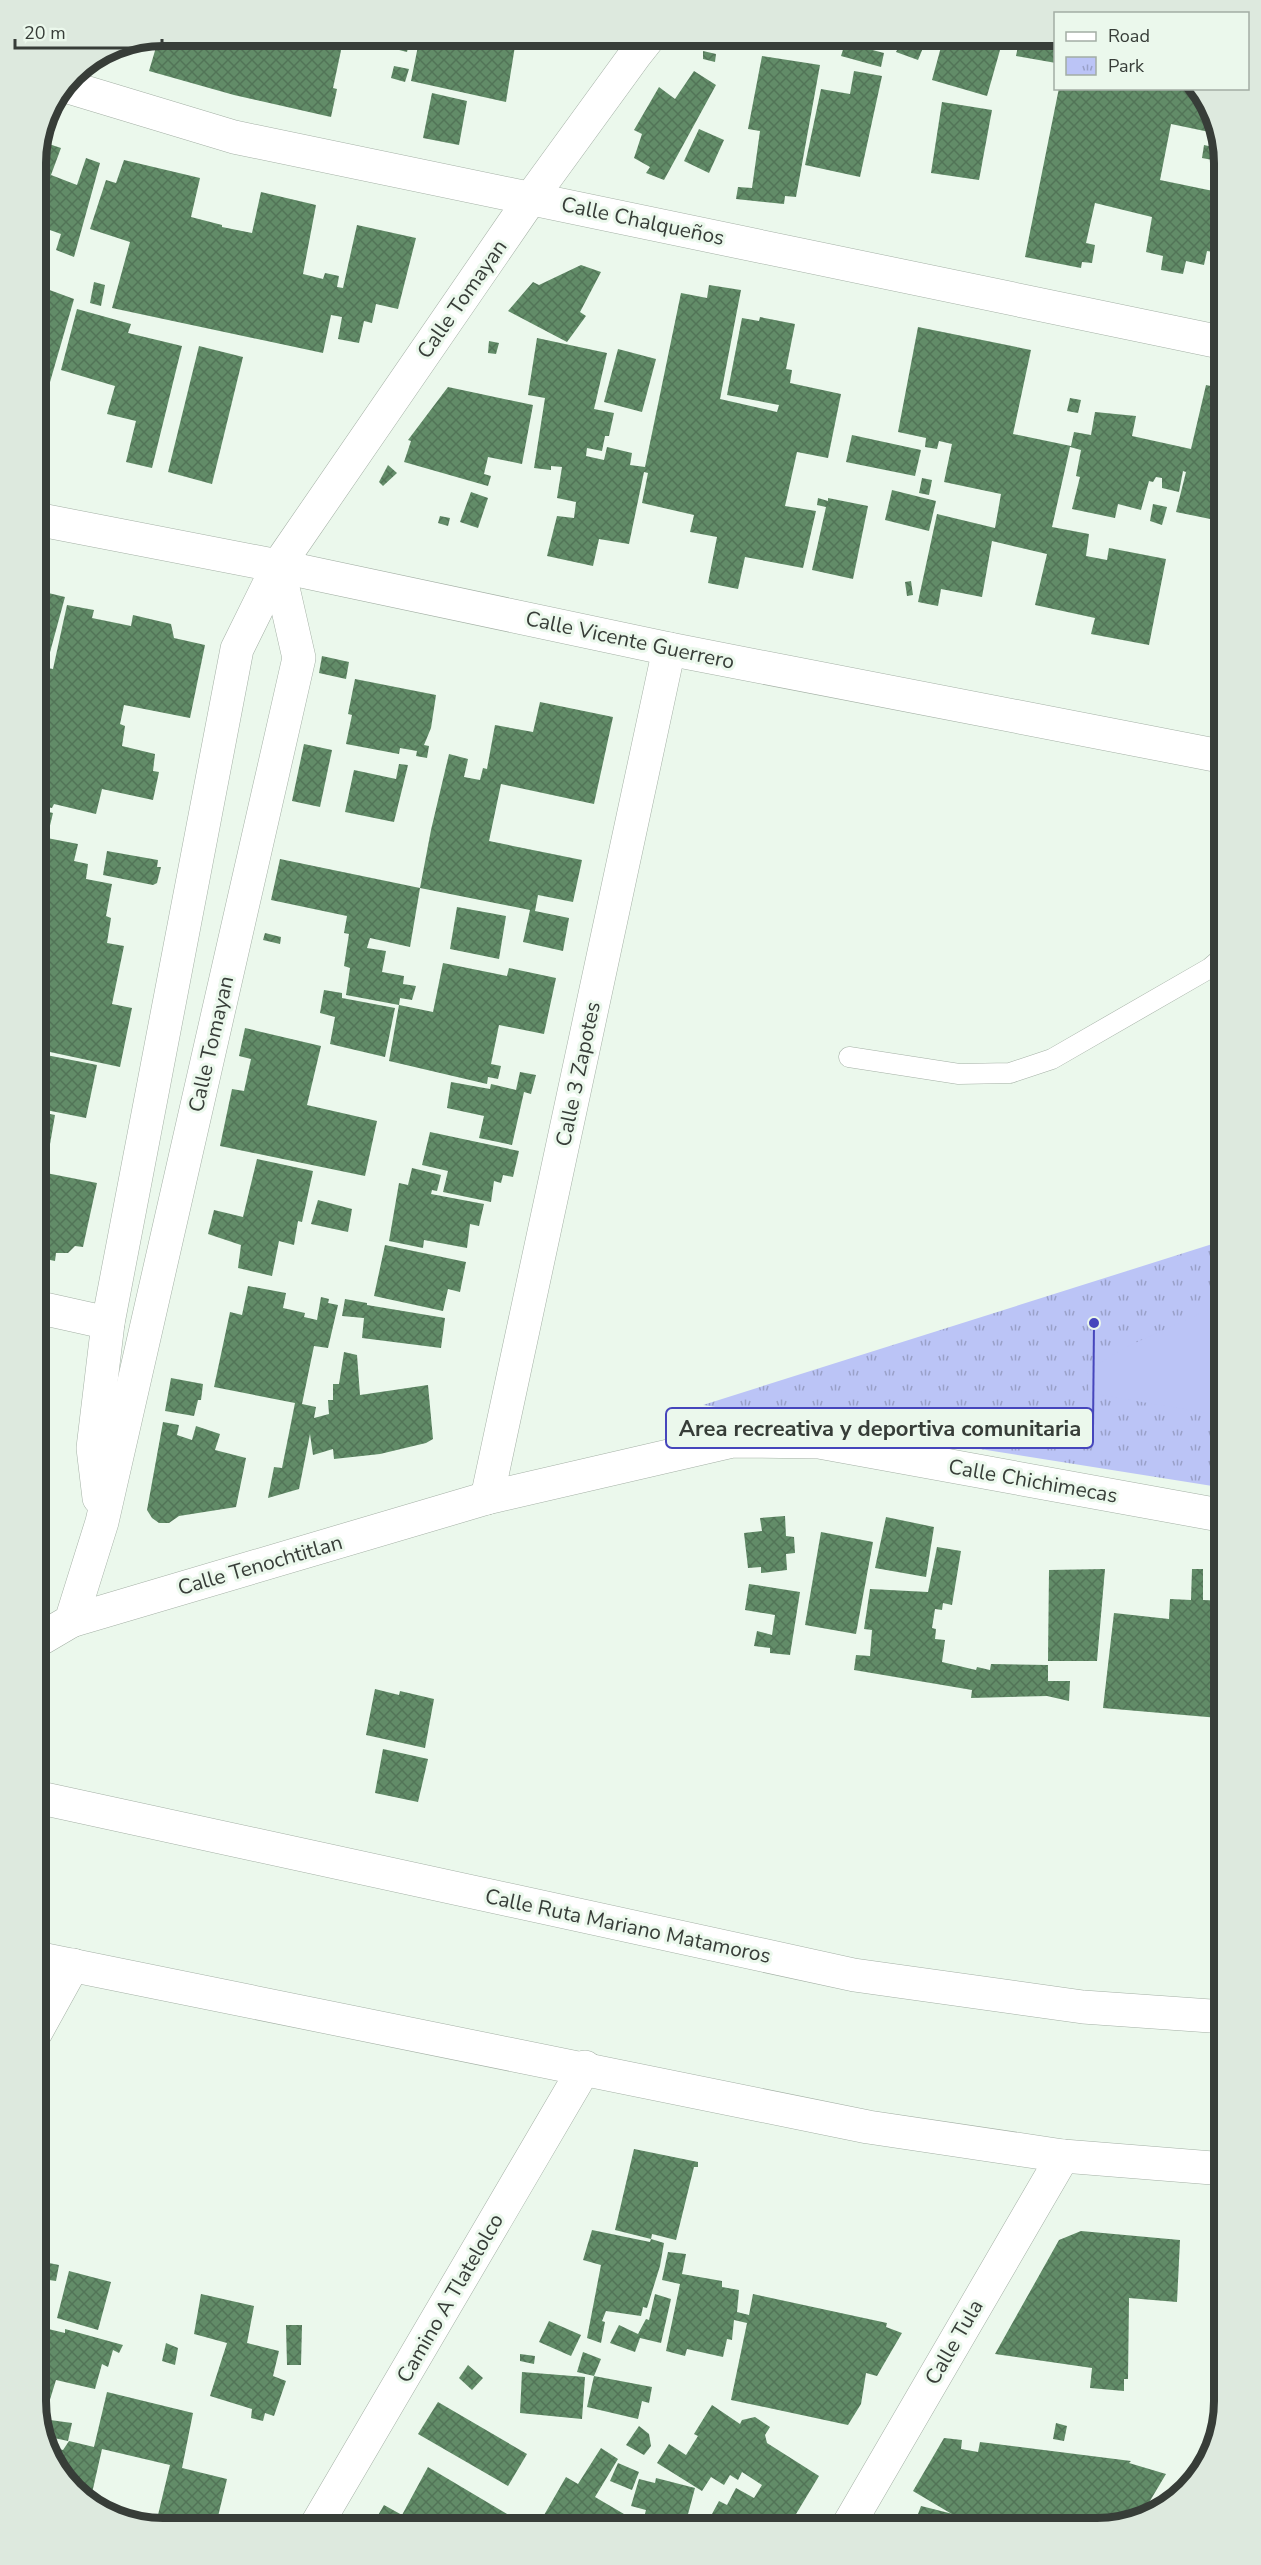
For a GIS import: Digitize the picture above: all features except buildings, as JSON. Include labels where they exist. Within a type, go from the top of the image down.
[{"type":"street","name":"Calle Tomayan","points":[[102,1522],[93,1448],[108,1323],[237,649],[278,566],[531,198],[630,47]]},
{"type":"street","name":"Calle Chalqueños","points":[[74,89],[234,137],[1214,341]]},
{"type":"street","name":"Calle Vicente Guerrero","points":[[47,521],[278,566],[669,649],[1214,756]]},
{"type":"street","name":"Calle Tomayan","points":[[71,1621],[102,1522],[299,658],[278,566]]},
{"type":"street","name":"Calle 3 Zapotes","points":[[487,1498],[669,649]]},
{"type":"street","points":[[46,1309],[108,1323]]},
{"type":"street","name":"Calle Chichimecas","points":[[487,1498],[733,1440],[819,1442],[1214,1514]]},
{"type":"street","name":"Calle Tenochtitlan","points":[[46,1636],[71,1621],[487,1498]]},
{"type":"street","name":"Calle Ruta Mariano Matamoros","points":[[46,1799],[854,1975],[1083,2007],[1214,2016]]},
{"type":"street","points":[[46,1960],[585,2067],[868,2127],[1063,2156],[1214,2168]]},
{"type":"street","points":[[46,2014],[73,1965]]},
{"type":"street","name":"Camino A Tlatelolco","points":[[320,2518],[585,2067]]},
{"type":"street","name":"Calle Tula","points":[[852,2518],[1063,2156]]},
{"type":"lane","points":[[849,1057],[959,1074],[1010,1073],[1052,1059],[1214,965]]},
{"type":"green space","points":[[1214,1243],[1214,1486],[703,1405]]},
{"type":"green space","points":[[1214,1307],[1214,1414],[1089,1393],[1087,1371],[1124,1348]]},
{"type":"place","name":"Area recreativa y deportiva comunitaria","points":[[1094,1323]]}]
